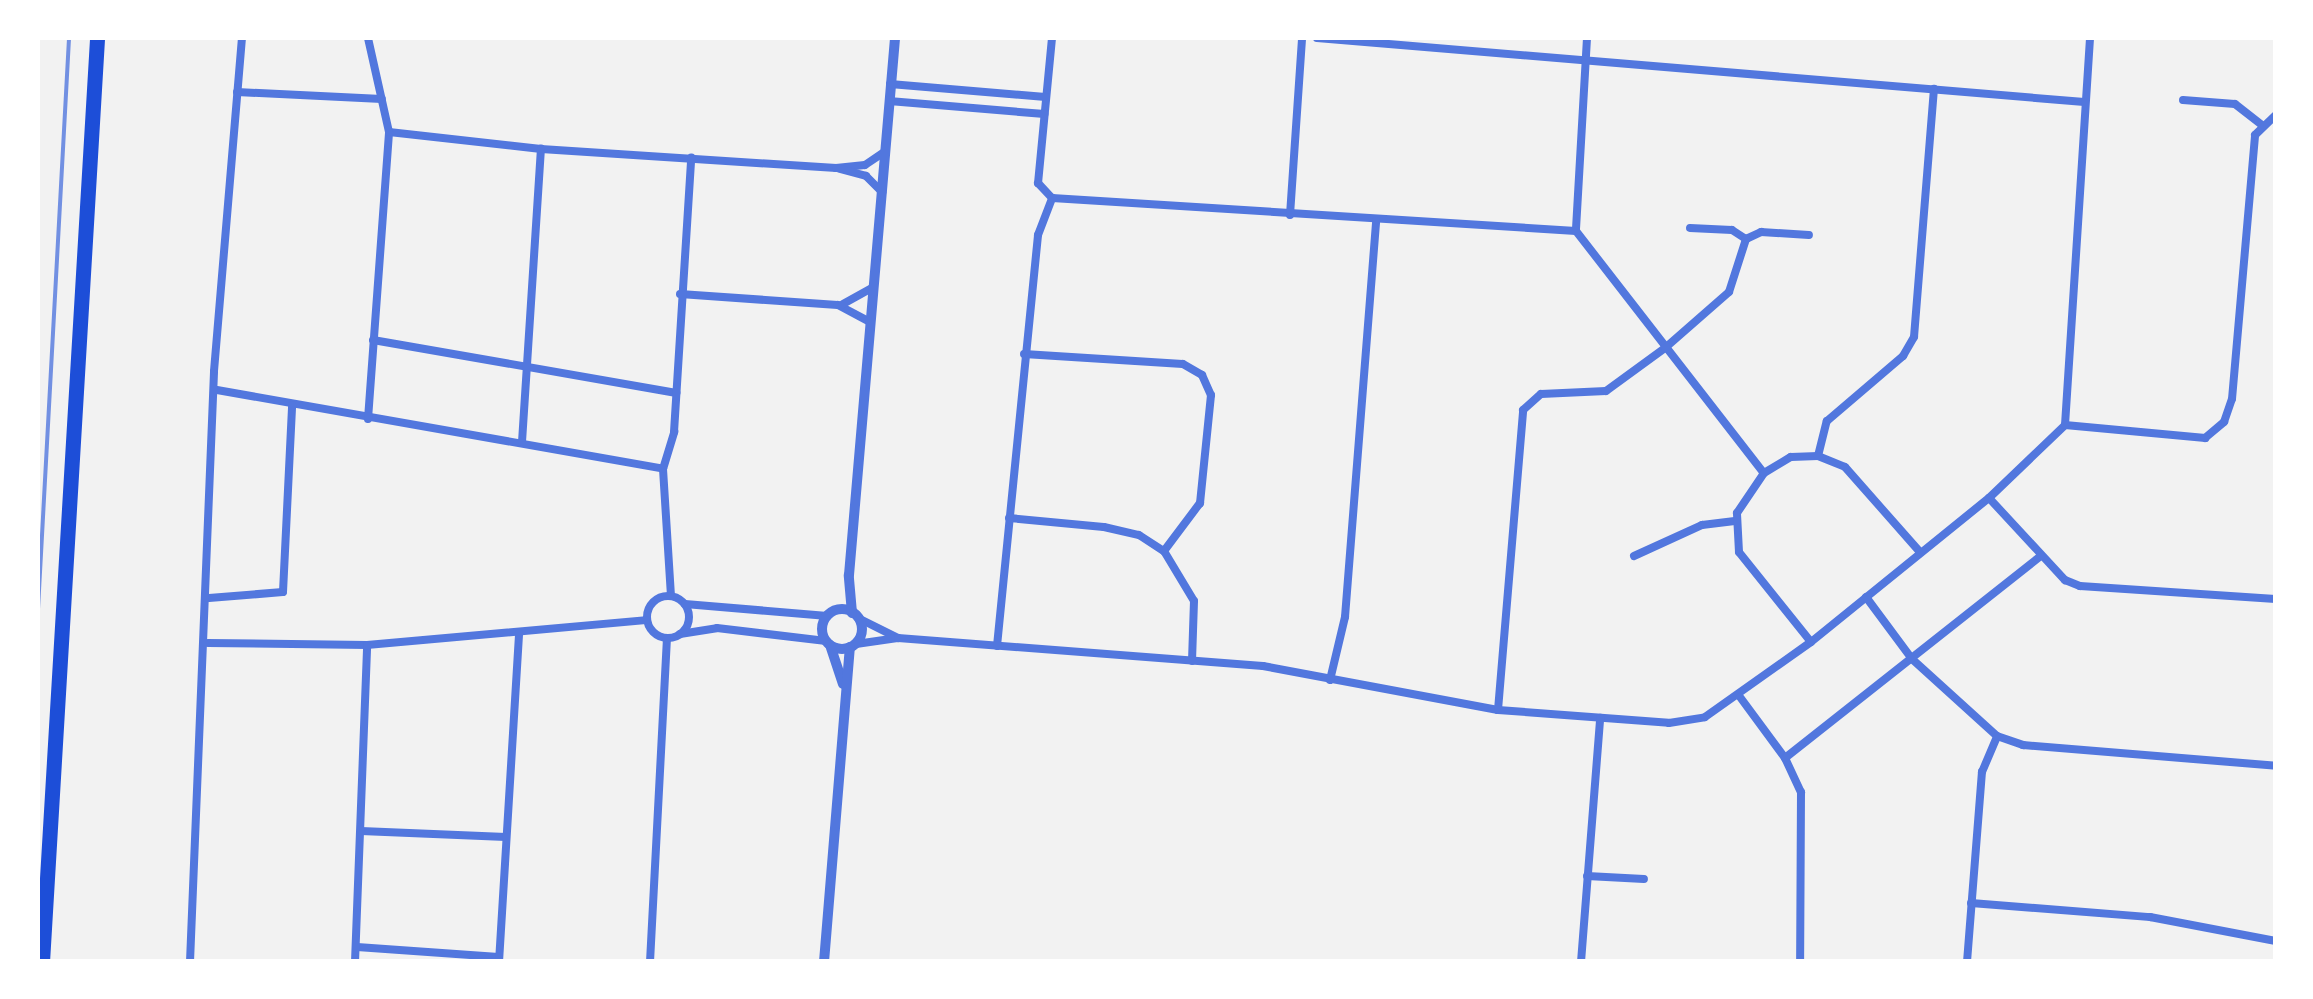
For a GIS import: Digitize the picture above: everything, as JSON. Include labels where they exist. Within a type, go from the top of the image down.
[{"type":"highway","points":[[42,962],[97,38]]},
{"type":"street","points":[[190,962],[208,643],[216,390],[242,38]]},
{"type":"street","points":[[368,38],[389,132],[368,419]]},
{"type":"street","points":[[824,962],[843,685],[853,646],[855,615],[849,575],[895,38]]},
{"type":"street","points":[[1052,38],[1038,183],[1052,198],[1290,216],[1576,231]]},
{"type":"street","points":[[1290,216],[1302,38]]},
{"type":"street","points":[[1317,38],[2084,102]]},
{"type":"street","points":[[1588,38],[1576,231],[1764,473]]},
{"type":"street","points":[[667,638],[716,628],[853,646],[898,638],[1192,661],[1330,680],[1498,710],[1669,723],[1706,717],[1740,697],[1989,498],[2065,426],[2090,38]]},
{"type":"street","points":[[890,84],[1045,97]]},
{"type":"street","points":[[1818,456],[1827,421],[1904,356],[1914,337],[1934,90]]},
{"type":"street","points":[[238,92],[382,99]]},
{"type":"street","points":[[888,100],[1044,114]]},
{"type":"street","points":[[2183,100],[2234,104],[2264,126]]},
{"type":"street","points":[[2065,426],[2205,438],[2224,422],[2232,399],[2255,134],[2276,115]]},
{"type":"street","points":[[389,132],[540,149],[836,168],[866,176],[882,192]]},
{"type":"street","points":[[522,442],[540,149]]},
{"type":"street","points":[[836,168],[866,164],[884,152]]},
{"type":"street","points":[[671,595],[664,468],[676,393],[691,158]]},
{"type":"street","points":[[997,646],[1038,235],[1052,198]]},
{"type":"street","points":[[1330,680],[1345,617],[1376,221]]},
{"type":"street","points":[[1690,228],[1732,230],[1746,239]]},
{"type":"street","points":[[1498,710],[1522,410],[1541,394],[1606,391],[1665,348],[1729,292],[1746,239],[1761,232],[1809,235]]},
{"type":"street","points":[[838,304],[876,285]]},
{"type":"street","points":[[680,294],[838,304],[860,312],[873,328]]},
{"type":"street","points":[[373,340],[676,393]]},
{"type":"street","points":[[1024,354],[1184,364],[1202,375],[1211,395],[1200,503],[1164,551]]},
{"type":"street","points":[[216,390],[664,468]]},
{"type":"street","points":[[209,598],[283,592],[292,404]]},
{"type":"street","points":[[1810,642],[1739,552],[1738,521],[1764,473],[1791,458],[1818,456],[1845,467],[1873,492],[1920,552]]},
{"type":"street","points":[[1989,498],[2041,556],[2080,586],[2276,599]]},
{"type":"street","points":[[1009,518],[1140,534],[1164,551],[1194,601],[1192,661]]},
{"type":"street","points":[[1634,556],[1702,525],[1738,521]]},
{"type":"street","points":[[1785,758],[2041,556]]},
{"type":"street","points":[[843,685],[828,643],[832,613],[849,575]]},
{"type":"street","points":[[671,595],[685,604],[855,615],[898,638]]},
{"type":"street","points":[[646,620],[652,602],[671,595]]},
{"type":"street","points":[[1866,596],[1912,660],[1996,736],[2022,744],[2276,766]]},
{"type":"street","points":[[680,634],[688,623],[685,604]]},
{"type":"street","points":[[208,643],[367,645],[646,620],[667,638]]},
{"type":"street","points":[[357,947],[499,959],[519,634]]},
{"type":"street","points":[[650,962],[667,638]]},
{"type":"street","points":[[355,962],[367,645]]},
{"type":"street","points":[[1740,697],[1785,758],[1800,792],[1800,962]]},
{"type":"street","points":[[1581,962],[1600,718]]},
{"type":"street","points":[[1967,962],[1982,772],[1996,736]]},
{"type":"street","points":[[361,831],[506,837]]},
{"type":"street","points":[[1587,876],[1644,879]]},
{"type":"street","points":[[1972,904],[2150,917],[2276,941]]},
{"type":"railway","points":[[38,609],[69,38]]}]
